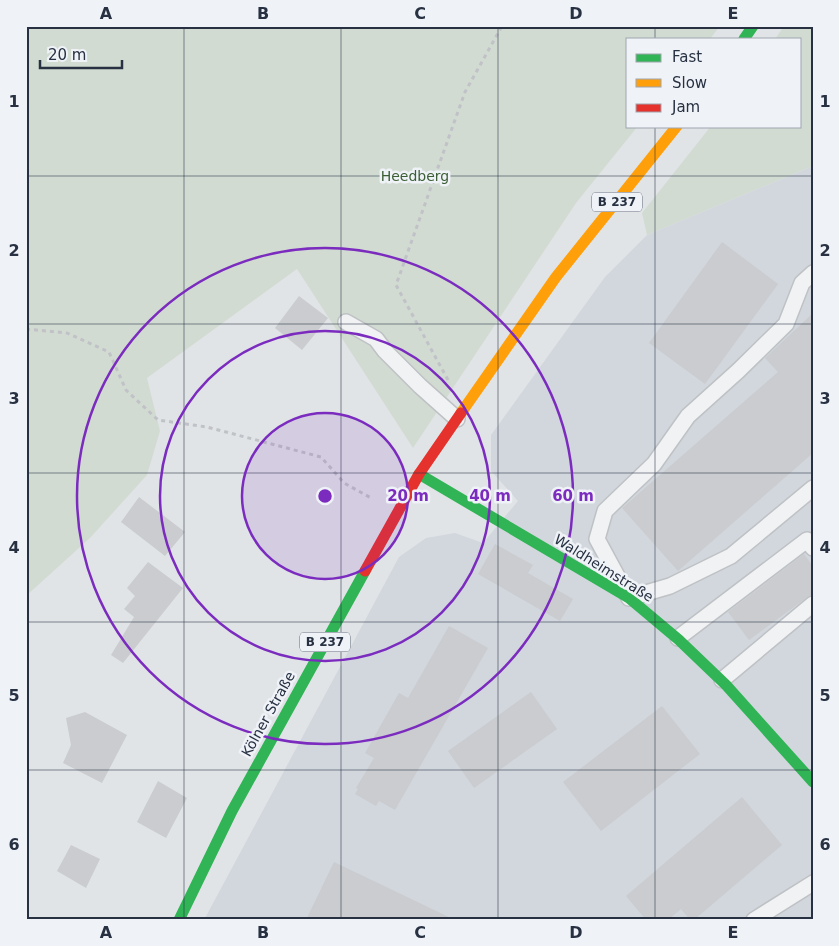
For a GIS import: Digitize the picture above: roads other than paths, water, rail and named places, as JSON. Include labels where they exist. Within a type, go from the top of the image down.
[{"type":"main road","points":[[745,38],[754,26]]},
{"type":"main road","name":"B 237","points":[[419,474],[556,277],[675,128]]},
{"type":"main road","name":"Waldheimstraße","points":[[419,474],[629,598],[678,638],[722,680],[813,782]]},
{"type":"main road","name":"Kölner Straße","points":[[179,920],[232,811],[419,474]]},
{"type":"lane","points":[[813,273],[802,283],[786,324],[688,416],[654,464],[605,512],[597,539],[629,598],[670,586],[731,556],[813,488]]},
{"type":"lane","points":[[346,322],[376,339],[385,351],[420,386],[460,414]]},
{"type":"lane","points":[[678,638],[807,540],[813,548]]},
{"type":"lane","points":[[722,680],[813,604]]},
{"type":"lane","points":[[754,920],[813,883]]},
{"type":"park label","name":"Heedberg","points":[[415,176]]}]
